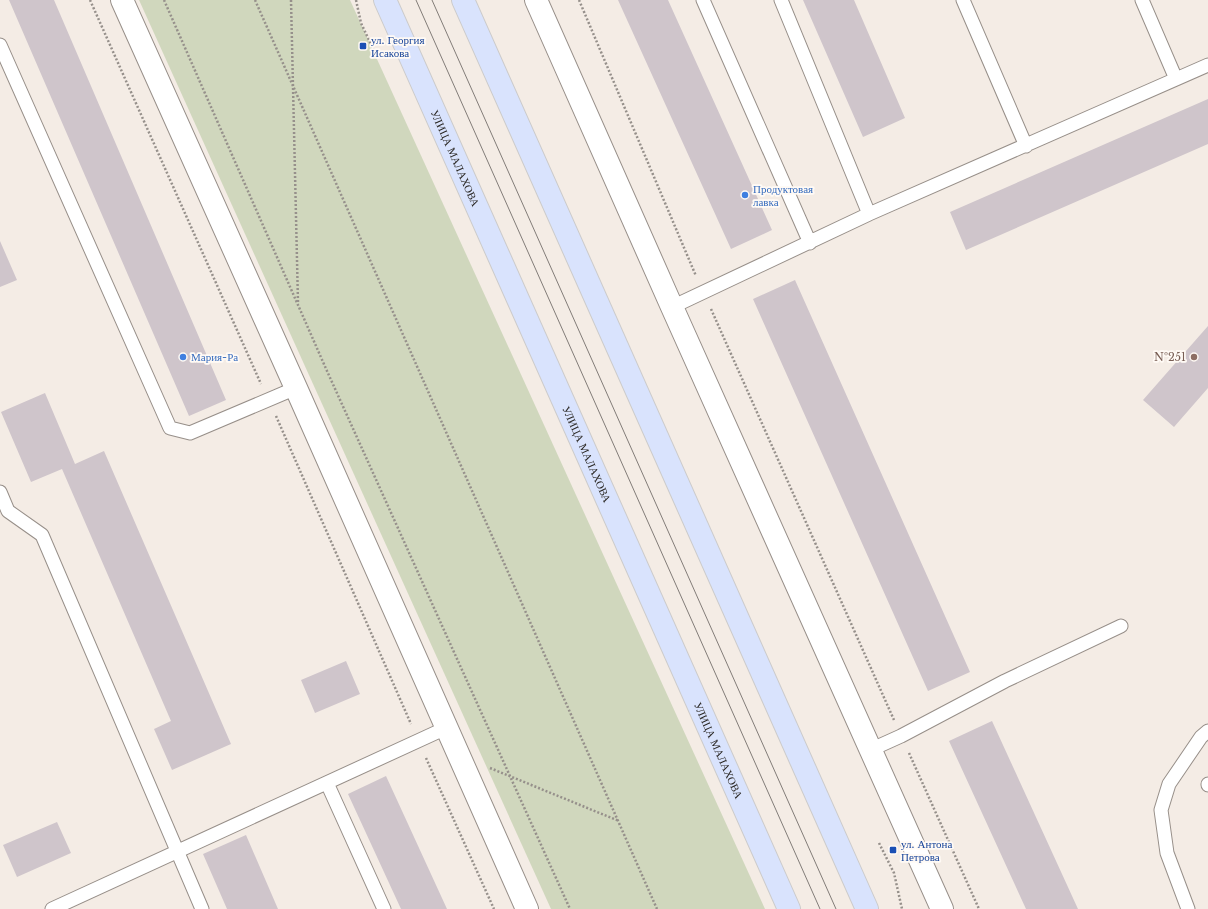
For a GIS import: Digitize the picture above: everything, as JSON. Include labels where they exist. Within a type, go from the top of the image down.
[{"type":"main road","name":"УЛИЦА МАЛАХОВА","points":[[385,0],[789,909]]},
{"type":"main road","points":[[463,0],[867,909]]},
{"type":"street","points":[[122,0],[527,909]]},
{"type":"street","points":[[536,0],[942,909]]},
{"type":"lane","points":[[703,0],[810,242]]},
{"type":"lane","points":[[781,0],[869,214]]},
{"type":"lane","points":[[963,0],[1026,146]]},
{"type":"lane","points":[[1142,0],[1176,79]]},
{"type":"lane","points":[[0,45],[170,428],[190,433],[296,388]]},
{"type":"lane","points":[[672,307],[869,214],[1208,65]]},
{"type":"lane","points":[[0,492],[8,511],[42,535],[202,909]]},
{"type":"lane","points":[[870,750],[901,736],[1005,681],[1121,626]]},
{"type":"lane","points":[[52,909],[446,728]]},
{"type":"lane","points":[[1188,909],[1167,853],[1161,810],[1170,784],[1201,737],[1208,730]]},
{"type":"lane","points":[[328,783],[384,909]]},
{"type":"path","points":[[90,0],[494,909]]},
{"type":"path","points":[[164,0],[298,305],[570,909]]},
{"type":"path","points":[[254,0],[657,909]]},
{"type":"path","points":[[291,0],[298,305]]},
{"type":"path","points":[[356,0],[362,23],[376,56]]},
{"type":"path","points":[[579,0],[703,292],[979,909]]},
{"type":"path","points":[[484,766],[619,821]]},
{"type":"path","points":[[880,843],[894,872],[902,909]]},
{"type":"green space","points":[[139,0],[350,0],[765,909],[551,909]]},
{"type":"building","points":[[9,0],[54,0],[226,400],[189,416]]},
{"type":"building","points":[[618,0],[668,0],[772,230],[731,249]]},
{"type":"building","points":[[803,0],[854,0],[905,118],[863,137]]},
{"type":"building","points":[[1208,99],[1208,144],[966,250],[950,212]]},
{"type":"building","points":[[0,241],[17,280],[0,287]]},
{"type":"building","points":[[795,280],[970,672],[928,691],[753,299]]},
{"type":"building","name":"№251","points":[[1208,326],[1208,388],[1174,427],[1143,400]]},
{"type":"building","points":[[45,393],[75,464],[104,451],[231,744],[172,770],[154,729],[171,721],[62,469],[31,482],[1,412]]},
{"type":"building","points":[[346,661],[360,694],[315,713],[301,680]]},
{"type":"building","points":[[992,721],[1078,909],[1026,909],[949,741]]},
{"type":"building","points":[[386,776],[447,909],[401,909],[348,794]]},
{"type":"building","points":[[57,822],[71,853],[17,877],[3,845]]},
{"type":"building","points":[[246,835],[278,909],[227,909],[203,854]]},
{"type":"tram line","points":[[416,0],[820,909]]},
{"type":"tram line","points":[[432,0],[836,909]]},
{"type":"place","name":"ул. Георгия Исакова","points":[[363,46]]},
{"type":"place","name":"Продуктовая лавка","points":[[745,195]]},
{"type":"place","name":"Мария-Ра","points":[[183,357]]},
{"type":"place","name":"№251","points":[[1194,357]]},
{"type":"place","name":"ул. Антона Петрова","points":[[893,850]]}]
